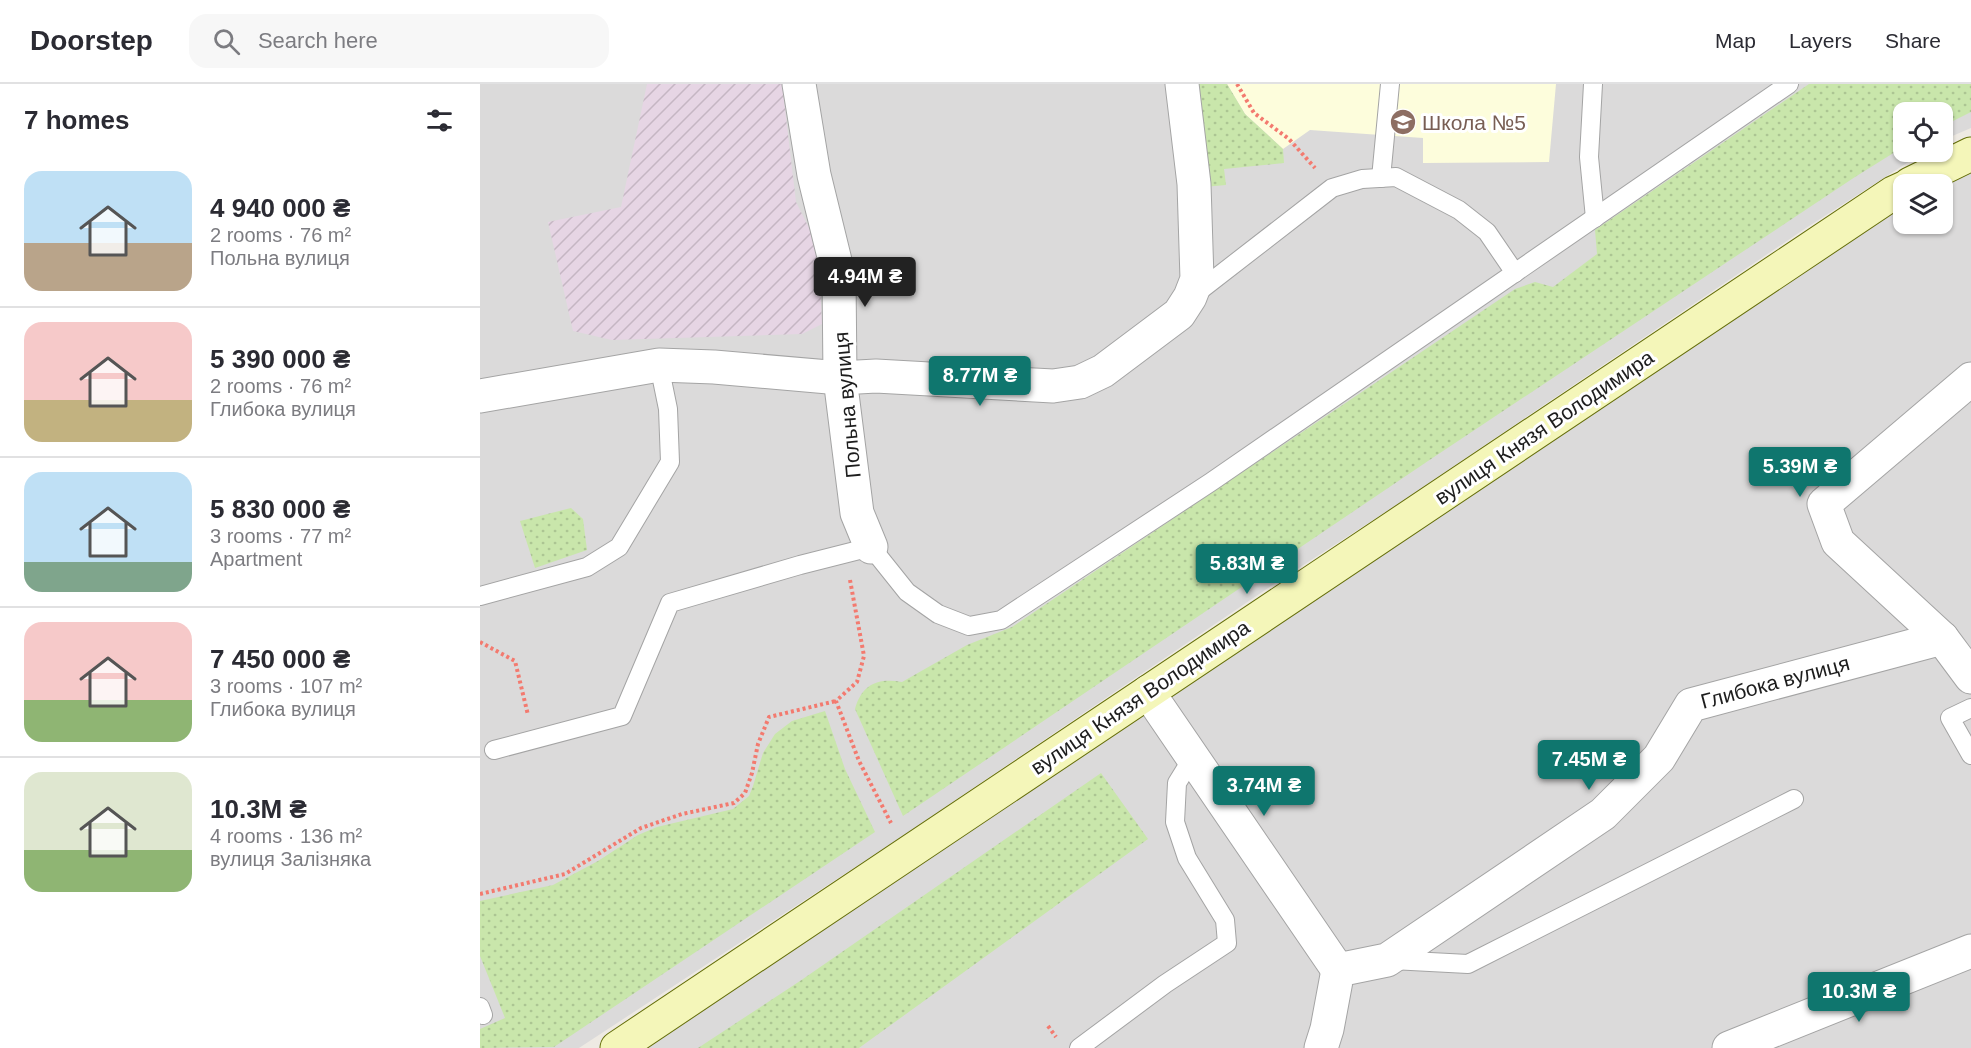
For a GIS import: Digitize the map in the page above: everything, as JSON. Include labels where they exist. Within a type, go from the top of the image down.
[{"type":"main road","points":[[1930,174],[1971,154]]},
{"type":"main road","name":"вулиця Князя Володимира","points":[[617,1048],[1893,195]]},
{"type":"street","name":"Польна вулиця","points":[[799,84],[814,174],[839,277],[840,378],[857,513],[871,547]]},
{"type":"street","points":[[480,396],[659,365],[714,367],[840,378],[876,376],[1053,386],[1080,382],[1103,371],[1179,314],[1190,297],[1197,279],[1194,184],[1182,84]]},
{"type":"street","points":[[1971,379],[1824,504],[1839,542],[1942,638],[1971,677]]},
{"type":"street","name":"Глибока вулиця","points":[[1338,970],[1386,960],[1603,814],[1659,758],[1691,705],[1942,638]]},
{"type":"street","points":[[1148,692],[1338,970],[1327,1029],[1321,1048]]},
{"type":"street","points":[[1729,1048],[1971,951]]},
{"type":"lane","points":[[1381,178],[1390,84]]},
{"type":"lane","points":[[1593,84],[1588,157],[1595,218]]},
{"type":"lane","points":[[494,750],[622,716],[670,603],[800,565],[871,547],[907,592],[938,614],[969,626],[1001,620],[1211,482],[1789,84]]},
{"type":"lane","points":[[1190,297],[1332,188],[1362,179],[1396,177],[1459,210],[1487,232],[1515,273]]},
{"type":"lane","points":[[480,596],[587,567],[619,547],[670,462],[668,408],[659,365]]},
{"type":"lane","points":[[1971,708],[1950,718],[1971,755]]},
{"type":"lane","points":[[1079,1048],[1165,984],[1227,943],[1225,920],[1187,858],[1175,822],[1177,783],[1193,757]]},
{"type":"lane","points":[[1386,960],[1468,964],[1794,799]]},
{"type":"path","points":[[1237,84],[1254,113],[1289,139],[1332,188]]},
{"type":"path","points":[[480,894],[565,874],[641,828],[682,814],[734,803],[745,793],[758,744],[769,717],[836,701],[857,682],[864,656],[849,573],[871,547]]},
{"type":"path","points":[[480,642],[514,661],[524,699]]},
{"type":"path","points":[[836,701],[859,761],[891,823]]},
{"type":"shaded area","points":[[480,84],[1971,84],[1971,128],[1953,136],[1953,102],[1893,102],[1893,162],[1908,162],[1271,586],[898,839],[579,1048],[480,1048]]},
{"type":"shaded area","points":[[647,84],[782,84],[796,202],[818,246],[822,324],[802,334],[612,340],[573,331],[548,222],[621,207]]},
{"type":"shaded area","name":"Школа №5","points":[[1227,84],[1556,84],[1549,162],[1423,163],[1423,138],[1310,130],[1283,149],[1245,114]]},
{"type":"shaded area","points":[[1971,154],[1971,1048],[617,1048],[1893,195],[1893,234],[1953,234],[1952,174]]},
{"type":"green space","points":[[1190,84],[1227,84],[1245,114],[1283,149],[1284,163],[1224,169],[1226,185],[1204,187]]},
{"type":"green space","points":[[1809,84],[1971,84],[1971,112],[1953,121],[1953,102],[1893,102],[1893,153],[1428,461],[903,816],[855,709],[858,700],[867,688],[878,682],[902,682],[967,645],[1012,627],[1515,289],[1535,282],[1553,287],[1597,254],[1595,230]]},
{"type":"green space","points":[[571,508],[583,519],[587,550],[535,568],[520,521]]},
{"type":"green space","points":[[825,711],[845,769],[875,832],[554,1047],[480,1048],[480,1029],[505,1018],[480,956],[480,901],[553,885],[598,861],[638,835],[657,827],[733,809],[749,796],[763,753],[775,734],[792,721]]},
{"type":"green space","points":[[1101,773],[1148,839],[859,1048],[698,1048],[800,981]]},
{"type":"place","name":"Школа №5","points":[[1403,122]]}]
